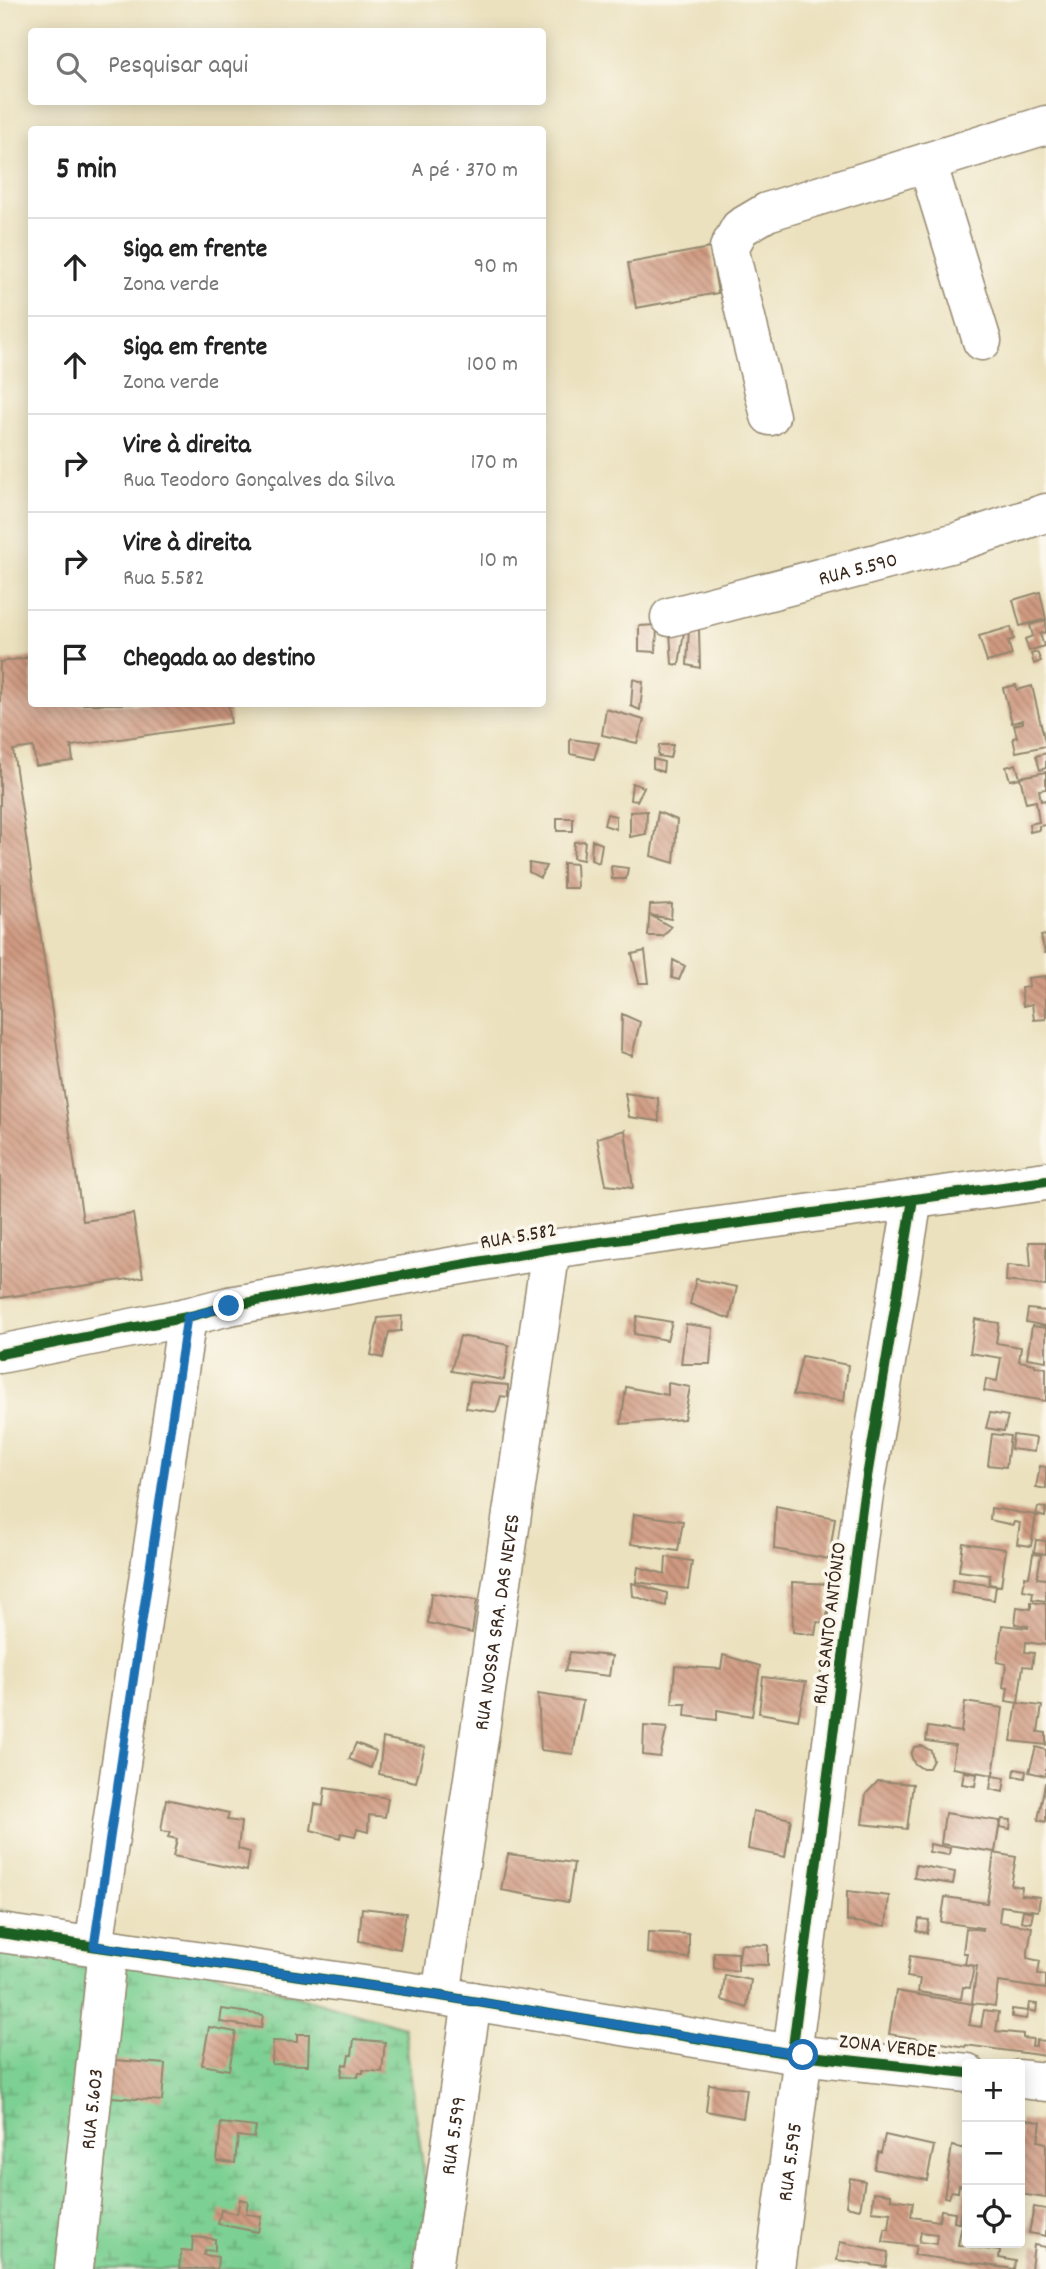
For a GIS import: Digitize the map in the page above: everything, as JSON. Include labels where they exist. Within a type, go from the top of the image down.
[{"type":"street","points":[[769,416],[729,247],[740,228],[767,212],[1046,125]]},
{"type":"street","points":[[927,162],[982,341]]},
{"type":"street","name":"RUA 5.590","points":[[670,617],[957,542],[1046,513]]},
{"type":"street","name":"RUA 5.582","points":[[0,1354],[187,1317],[229,1306],[551,1249],[1046,1181]]},
{"type":"street","name":"RUA SANTO ANTÓNIO","points":[[797,2055],[863,1501],[913,1199]]},
{"type":"street","name":"RUA NOSSA SRA. DAS NEVES","points":[[457,1999],[551,1249]]},
{"type":"street","name":"RUA 5.603","points":[[74,2269],[101,1947],[187,1317]]},
{"type":"street","name":"ZONA VERDE","points":[[0,1933],[457,1999],[797,2055],[962,2072]]},
{"type":"street","name":"RUA 5.599","points":[[433,2269],[457,1999]]},
{"type":"street","name":"RUA 5.595","points":[[775,2269],[797,2055]]},
{"type":"street","points":[[1025,2080],[1046,2082]]},
{"type":"green space","points":[[0,1910],[404,2027],[437,2269],[0,2269]]},
{"type":"building","points":[[710,248],[718,293],[636,308],[628,263]]},
{"type":"building","points":[[1040,592],[1046,619],[1020,626],[1013,600]]},
{"type":"building","points":[[1046,620],[1046,632],[1040,634],[1044,646],[1029,651],[1025,639],[1033,636],[1030,625]]},
{"type":"building","points":[[657,625],[656,652],[639,651],[639,626]]},
{"type":"building","points":[[1011,627],[1014,639],[1008,641],[1012,655],[987,662],[979,636]]},
{"type":"building","points":[[689,628],[699,630],[700,668],[687,665]]},
{"type":"building","points":[[670,631],[684,632],[679,665],[672,664]]},
{"type":"building","points":[[1037,652],[1041,661],[1034,664],[1031,654]]},
{"type":"building","points":[[28,658],[28,707],[228,707],[231,723],[71,746],[73,761],[36,766],[33,747],[13,750],[83,1221],[133,1214],[143,1277],[0,1298],[0,662]]},
{"type":"building","points":[[633,679],[643,682],[640,710],[631,706]]},
{"type":"building","points":[[1016,685],[1017,690],[1032,686],[1046,746],[1016,752],[1013,738],[1017,737],[1014,725],[1023,723],[1023,720],[1012,723],[1003,688]]},
{"type":"building","points":[[606,709],[644,720],[637,743],[602,735]]},
{"type":"building","points":[[570,739],[599,743],[594,759],[570,754]]},
{"type":"building","points":[[659,745],[673,745],[670,758],[658,756]]},
{"type":"building","points":[[1046,753],[1046,768],[1040,770],[1036,756]]},
{"type":"building","points":[[653,759],[664,762],[663,772],[653,768]]},
{"type":"building","points":[[1016,764],[1020,778],[1010,780],[1006,767]]},
{"type":"building","points":[[1046,772],[1046,789],[1039,790],[1041,801],[1046,800],[1046,825],[1030,832],[1029,824],[1039,822],[1036,801],[1026,803],[1020,777]]},
{"type":"building","points":[[632,783],[644,787],[637,801],[630,800]]},
{"type":"building","points":[[647,811],[646,834],[630,837],[630,812]]},
{"type":"building","points":[[658,812],[677,820],[674,863],[651,856]]},
{"type":"building","points":[[607,814],[616,816],[616,829],[604,825]]},
{"type":"building","points":[[557,818],[573,818],[573,831],[557,831]]},
{"type":"building","points":[[592,840],[602,844],[599,863],[591,860]]},
{"type":"building","points":[[585,841],[583,860],[573,858],[574,842]]},
{"type":"building","points":[[529,863],[546,866],[540,878],[529,872]]},
{"type":"building","points":[[563,863],[576,864],[577,888],[563,888]]},
{"type":"building","points":[[611,866],[628,868],[626,879],[612,879]]},
{"type":"building","points":[[672,904],[671,919],[650,915],[671,927],[663,936],[648,936],[650,905]]},
{"type":"building","points":[[1046,935],[1046,953],[1045,953],[1041,936]]},
{"type":"building","points":[[645,951],[649,983],[639,983],[632,954]]},
{"type":"building","points":[[673,960],[685,966],[679,980],[672,978]]},
{"type":"building","points":[[1046,976],[1046,1019],[1034,1020],[1032,1004],[1023,1006],[1021,988],[1029,987],[1028,978]]},
{"type":"building","points":[[622,1014],[640,1022],[632,1056],[621,1052]]},
{"type":"building","points":[[625,1093],[658,1098],[659,1121],[629,1117]]},
{"type":"building","points":[[625,1130],[633,1188],[606,1185],[597,1138]]},
{"type":"building","points":[[1029,1242],[1046,1242],[1046,1286],[1006,1281],[1007,1265],[1031,1267]]},
{"type":"building","points":[[696,1279],[737,1287],[730,1319],[690,1304]]},
{"type":"building","points":[[1028,1309],[1046,1311],[1046,1326],[1026,1322]]},
{"type":"building","points":[[402,1316],[401,1331],[389,1332],[383,1358],[371,1355],[378,1318]]},
{"type":"building","points":[[637,1316],[672,1322],[667,1340],[634,1334]]},
{"type":"building","points":[[975,1319],[999,1323],[996,1343],[1021,1347],[1019,1361],[1046,1368],[1046,1401],[984,1391],[986,1379],[997,1381],[1001,1358],[970,1353]]},
{"type":"building","points":[[686,1324],[713,1328],[710,1364],[681,1364]]},
{"type":"building","points":[[1032,1326],[1046,1328],[1046,1361],[1027,1358]]},
{"type":"building","points":[[460,1336],[509,1345],[504,1380],[451,1371]]},
{"type":"building","points":[[802,1356],[848,1365],[844,1401],[793,1395]]},
{"type":"building","points":[[470,1382],[508,1385],[508,1397],[501,1396],[496,1412],[466,1408]]},
{"type":"building","points":[[668,1383],[690,1387],[684,1419],[621,1424],[626,1387],[668,1395]]},
{"type":"building","points":[[990,1413],[1008,1416],[1004,1431],[986,1428]]},
{"type":"building","points":[[992,1434],[1010,1436],[1006,1467],[988,1465]]},
{"type":"building","points":[[1013,1435],[1036,1438],[1034,1452],[1011,1449]]},
{"type":"building","points":[[1040,1466],[1046,1467],[1046,1489],[1036,1487]]},
{"type":"building","points":[[776,1506],[835,1518],[829,1559],[774,1549]]},
{"type":"building","points":[[1038,1507],[1046,1508],[1045,1517],[1036,1515]]},
{"type":"building","points":[[991,1508],[1036,1515],[1031,1546],[1017,1544],[1020,1523],[1014,1522],[1013,1525],[990,1520]]},
{"type":"building","points":[[634,1514],[683,1521],[678,1551],[631,1544]]},
{"type":"building","points":[[1036,1540],[1046,1541],[1046,1554],[1034,1552]]},
{"type":"building","points":[[963,1543],[1006,1549],[1001,1586],[989,1584],[990,1575],[959,1571]]},
{"type":"building","points":[[1033,1554],[1041,1555],[1037,1578],[1046,1579],[1046,1601],[1032,1599],[1033,1592],[1023,1590],[1025,1576],[1029,1577]]},
{"type":"building","points":[[666,1557],[692,1561],[688,1589],[636,1582],[638,1567],[665,1574]]},
{"type":"building","points":[[953,1580],[996,1586],[994,1600],[951,1593]]},
{"type":"building","points":[[792,1582],[828,1584],[827,1623],[817,1622],[815,1635],[793,1632]]},
{"type":"building","points":[[632,1583],[667,1593],[666,1606],[633,1596]]},
{"type":"building","points":[[431,1593],[477,1600],[472,1633],[428,1623]]},
{"type":"building","points":[[1031,1602],[1046,1604],[1046,1645],[1026,1642],[1025,1652],[1034,1653],[1032,1667],[1023,1666],[1018,1703],[1006,1701],[1008,1688],[1003,1687],[1006,1664],[997,1662],[1002,1625],[1028,1628],[1015,1624],[1017,1607],[1031,1609]]},
{"type":"building","points":[[570,1652],[612,1656],[609,1676],[565,1671]]},
{"type":"building","points":[[723,1655],[760,1666],[752,1716],[717,1710],[717,1720],[685,1716],[686,1704],[672,1704],[675,1666],[721,1669]]},
{"type":"building","points":[[763,1677],[806,1682],[798,1720],[759,1713]]},
{"type":"building","points":[[538,1694],[583,1701],[573,1754],[541,1750]]},
{"type":"building","points":[[965,1702],[1003,1708],[993,1775],[952,1768],[955,1745],[926,1741],[928,1727],[961,1732]]},
{"type":"building","points":[[1017,1703],[1042,1706],[1038,1732],[1046,1733],[1046,1745],[1011,1741]]},
{"type":"building","points":[[644,1726],[667,1728],[660,1757],[643,1755]]},
{"type":"building","points":[[383,1738],[425,1747],[416,1782],[379,1774]]},
{"type":"building","points":[[356,1743],[376,1751],[371,1768],[349,1759]]},
{"type":"building","points":[[922,1746],[931,1751],[933,1760],[929,1768],[921,1768],[914,1763],[911,1755],[914,1747]]},
{"type":"building","points":[[1036,1747],[1046,1750],[1046,1776],[1029,1772]]},
{"type":"building","points":[[1015,1769],[1026,1771],[1025,1778],[1014,1776]]},
{"type":"building","points":[[964,1772],[977,1774],[975,1786],[962,1784]]},
{"type":"building","points":[[992,1776],[1005,1778],[1003,1792],[990,1789]]},
{"type":"building","points":[[878,1781],[913,1784],[907,1829],[862,1824],[866,1794]]},
{"type":"building","points":[[1046,1783],[1046,1822],[1038,1820]]},
{"type":"building","points":[[325,1788],[388,1798],[385,1817],[369,1815],[368,1832],[357,1829],[355,1836],[341,1833],[340,1838],[311,1830],[315,1804],[323,1806]]},
{"type":"building","points":[[166,1799],[229,1813],[227,1820],[241,1822],[238,1849],[250,1852],[247,1871],[173,1856],[177,1839],[168,1837],[170,1832],[161,1831]]},
{"type":"building","points":[[753,1811],[791,1819],[785,1857],[748,1849]]},
{"type":"building","points":[[945,1813],[1000,1821],[995,1852],[941,1844]]},
{"type":"building","points":[[1002,1819],[1011,1820],[1010,1829],[1000,1827]]},
{"type":"building","points":[[930,1844],[950,1848],[949,1855],[929,1852]]},
{"type":"building","points":[[994,1853],[1016,1857],[1011,1885],[1022,1887],[1021,1895],[1040,1897],[1038,1911],[1001,1906],[999,1922],[1032,1927],[1027,1958],[1040,1961],[1038,1974],[1046,1975],[1046,1989],[998,1982],[995,2006],[972,2003],[977,1966],[965,1964],[967,1953],[963,1953],[966,1928],[983,1928],[941,1922],[945,1897],[987,1903]]},
{"type":"building","points":[[508,1854],[574,1863],[568,1902],[501,1890]]},
{"type":"building","points":[[916,1865],[955,1872],[953,1884],[914,1878]]},
{"type":"building","points":[[847,1891],[889,1896],[886,1926],[847,1921]]},
{"type":"building","points":[[362,1908],[406,1913],[400,1949],[359,1941]]},
{"type":"building","points":[[1023,1910],[1033,1912],[1031,1923],[1021,1921]]},
{"type":"building","points":[[919,1919],[929,1920],[927,1933],[917,1931]]},
{"type":"building","points":[[648,1932],[689,1934],[689,1958],[647,1953]]},
{"type":"building","points":[[741,1944],[768,1945],[768,1965],[738,1964]]},
{"type":"building","points":[[714,1952],[738,1953],[738,1971],[714,1968]]},
{"type":"building","points":[[910,1956],[974,1966],[970,1988],[963,1987],[961,1999],[918,1992],[920,1979],[907,1977]]},
{"type":"building","points":[[725,1975],[751,1980],[747,2008],[722,2000]]},
{"type":"building","points":[[896,1991],[973,2004],[969,2025],[981,2027],[984,2010],[999,2012],[996,2031],[1023,2034],[1023,2038],[1033,2039],[1032,2046],[1036,2046],[1036,2040],[1046,2041],[1046,2056],[965,2047],[889,2034]]},
{"type":"building","points":[[1029,2003],[1037,2004],[1036,2012],[1028,2010]]},
{"type":"building","points":[[222,2009],[263,2015],[261,2028],[220,2022]]},
{"type":"building","points":[[1012,2009],[1028,2011],[1026,2019],[1012,2017]]},
{"type":"building","points":[[209,2027],[236,2032],[229,2070],[202,2065]]},
{"type":"building","points":[[297,2034],[309,2034],[308,2065],[272,2064],[273,2041],[297,2042]]},
{"type":"building","points":[[354,2039],[385,2042],[382,2072],[363,2070],[358,2077],[341,2076],[343,2064],[347,2065],[349,2055],[352,2055]]},
{"type":"building","points":[[102,2059],[165,2064],[162,2101],[99,2096]]},
{"type":"building","points":[[709,2084],[747,2089],[743,2118],[706,2111]]},
{"type":"building","points":[[1025,2120],[1041,2122],[1038,2141],[1046,2143],[1046,2198],[1025,2195]]},
{"type":"building","points":[[221,2123],[256,2127],[254,2138],[238,2136],[235,2163],[217,2161]]},
{"type":"building","points":[[885,2135],[934,2146],[927,2180],[874,2169]]},
{"type":"building","points":[[952,2146],[962,2148],[962,2185],[959,2185],[958,2192],[951,2191],[949,2198],[944,2197]]},
{"type":"building","points":[[850,2178],[865,2181],[860,2209],[846,2206]]},
{"type":"building","points":[[874,2192],[891,2194],[891,2199],[913,2202],[911,2217],[939,2221],[941,2210],[955,2212],[954,2222],[962,2224],[958,2245],[962,2248],[1000,2251],[999,2258],[1015,2261],[1014,2269],[914,2255],[916,2246],[883,2242],[885,2229],[889,2229],[891,2213],[872,2211]],"holes":[[[921,2232],[937,2234],[936,2244],[919,2242]]]},
{"type":"building","points":[[240,2199],[248,2201],[246,2214],[261,2216],[258,2232],[218,2224],[221,2210],[237,2214]]},
{"type":"building","points":[[1034,2207],[1046,2209],[1046,2236],[1029,2233]]},
{"type":"building","points":[[193,2237],[215,2239],[215,2251],[205,2250],[204,2255],[218,2257],[217,2269],[179,2269],[181,2250],[192,2251]]},
{"type":"building","points":[[840,2242],[888,2252],[886,2267],[837,2260]]},
{"type":"building","points":[[1034,2245],[1046,2247],[1046,2269],[1031,2269]]},
{"type":"cycle path","points":[[0,1354],[187,1317],[229,1306],[551,1249],[1046,1181]]},
{"type":"cycle path","points":[[792,2054],[863,1501],[913,1199]]},
{"type":"cycle path","points":[[0,1933],[441,1996],[792,2054],[962,2072]]},
{"type":"route","points":[[229,1306],[187,1317],[94,1946],[441,1996],[803,2055]]}]
